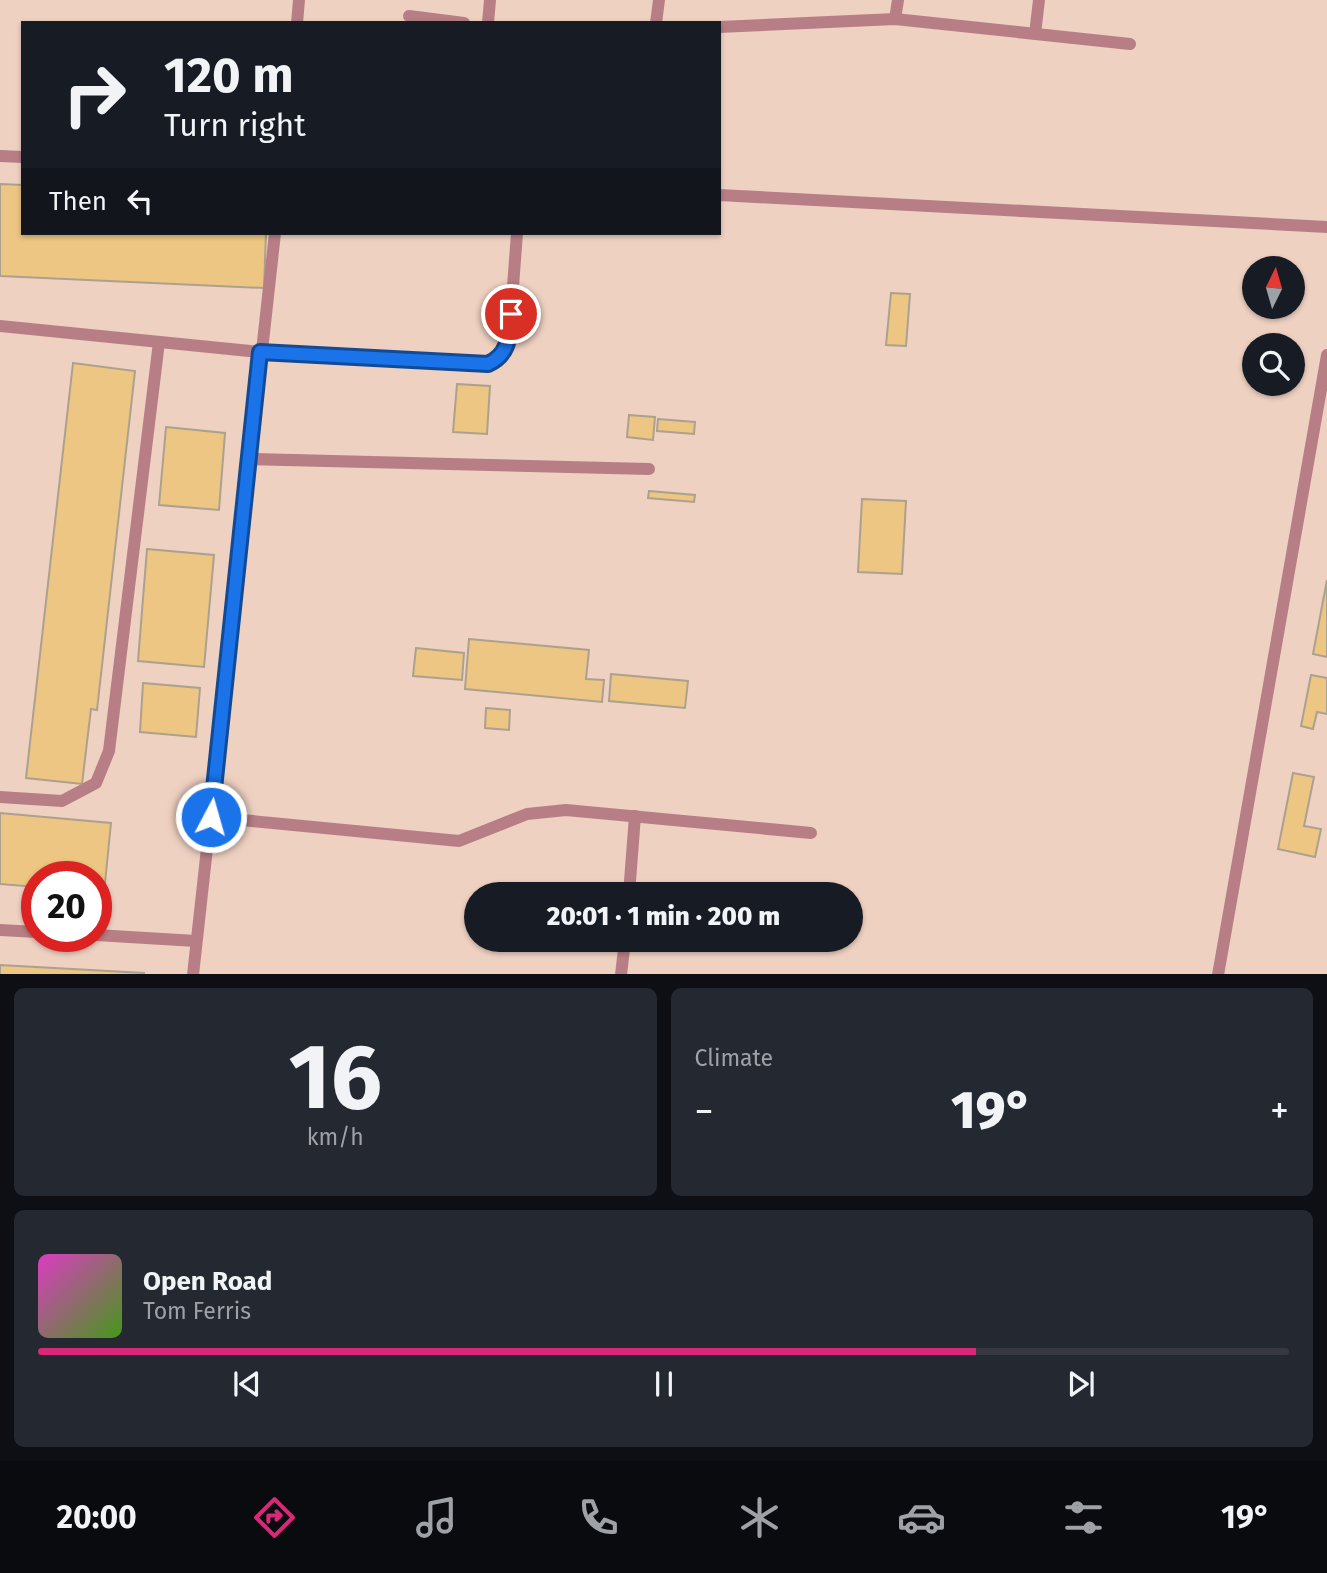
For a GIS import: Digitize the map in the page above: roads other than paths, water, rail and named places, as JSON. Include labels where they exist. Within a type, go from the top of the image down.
[{"type":"lane","points":[[297,21],[299,0]]},
{"type":"lane","points":[[488,21],[490,0]]},
{"type":"lane","points":[[656,21],[659,0]]},
{"type":"lane","points":[[895,19],[898,0]]},
{"type":"lane","points":[[1035,34],[1039,0]]},
{"type":"lane","points":[[409,16],[448,21]]},
{"type":"lane","points":[[721,27],[895,19],[1130,44]]},
{"type":"lane","points":[[0,156],[21,157]]},
{"type":"lane","points":[[721,195],[1327,227]]},
{"type":"lane","points":[[193,974],[275,235]]},
{"type":"lane","points":[[0,326],[260,352],[488,364],[501,358],[509,340],[517,235]]},
{"type":"lane","points":[[0,797],[62,801],[96,783],[109,751],[159,342]]},
{"type":"lane","points":[[1217,974],[1327,355]]},
{"type":"lane","points":[[249,459],[649,469]]},
{"type":"lane","points":[[211,817],[459,841],[527,814],[566,810],[811,834]]},
{"type":"lane","points":[[630,882],[635,816]]},
{"type":"lane","points":[[0,930],[21,931]]},
{"type":"lane","points":[[112,936],[196,941]]},
{"type":"lane","points":[[621,974],[624,952]]}]
